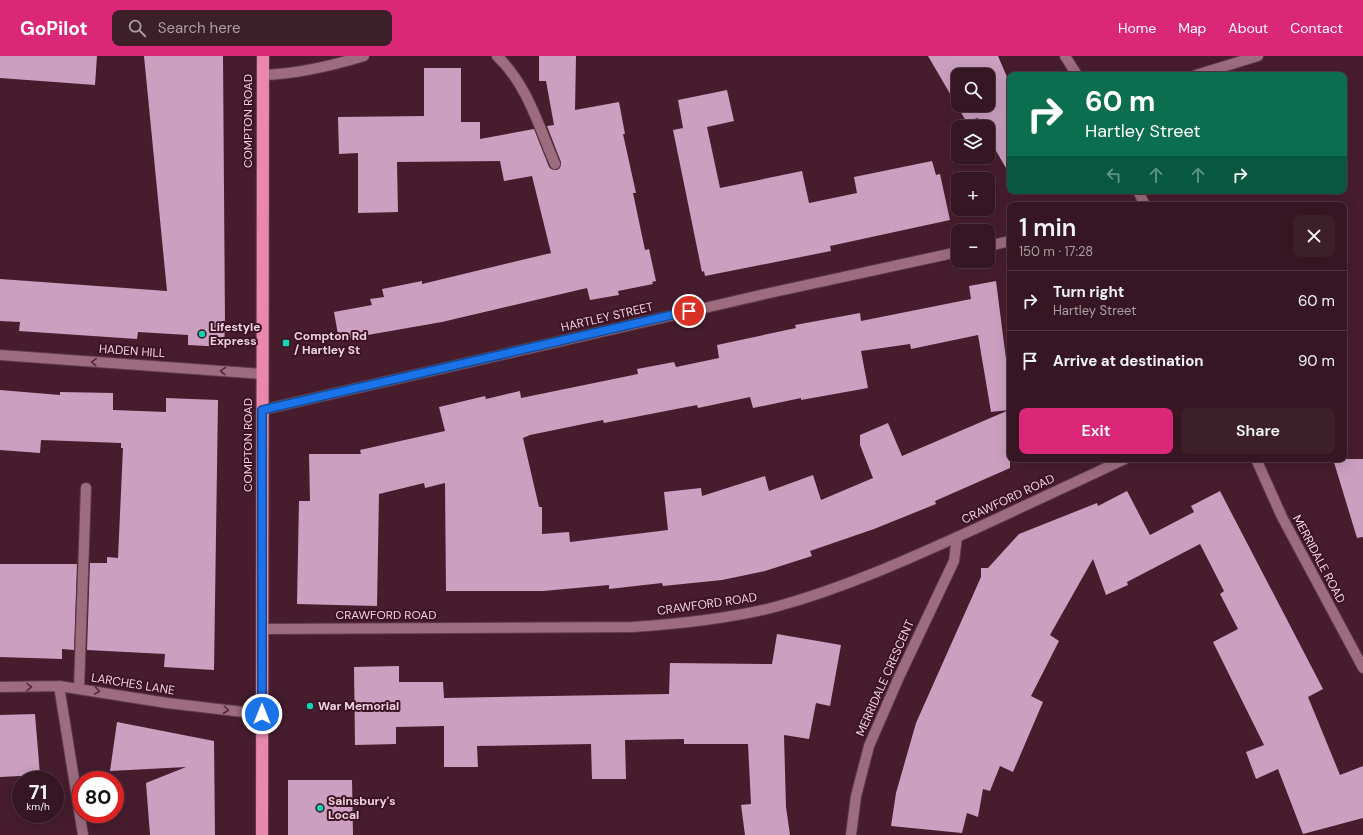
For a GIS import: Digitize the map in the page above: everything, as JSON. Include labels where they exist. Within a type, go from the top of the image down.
[{"type":"highway","name":"COMPTON ROAD","points":[[262,835],[263,56]]},
{"type":"street","points":[[262,75],[301,72],[364,56]]},
{"type":"street","points":[[497,56],[506,65],[526,96],[555,164]]},
{"type":"street","points":[[1065,56],[1075,72]]},
{"type":"street","points":[[1206,72],[1258,56]]},
{"type":"street","points":[[995,244],[1007,242]]},
{"type":"street","name":"HARTLEY STREET","points":[[262,410],[765,294],[951,254]]},
{"type":"street","name":"HADEN HILL","points":[[0,355],[262,374]]},
{"type":"street","name":"CRAWFORD ROAD","points":[[262,629],[632,626],[670,624],[729,617],[775,607],[838,587],[895,566],[1119,462]]},
{"type":"street","name":"MERRIDALE ROAD","points":[[1257,462],[1282,517],[1363,668]]},
{"type":"street","points":[[79,688],[86,488]]},
{"type":"street","name":"MERRIDALE CRESCENT","points":[[851,835],[856,796],[869,746],[898,677],[954,561],[957,537]]},
{"type":"street","points":[[59,686],[83,835]]},
{"type":"street","name":"LARCHES LANE","points":[[0,687],[59,686],[79,688],[167,703],[262,714]]},
{"type":"building","points":[[0,56],[97,56],[95,85],[0,78]]},
{"type":"building","points":[[144,56],[223,56],[224,347],[188,345],[188,335],[138,332],[137,339],[19,331],[20,322],[0,321],[0,279],[167,291]]},
{"type":"building","points":[[539,56],[576,56],[575,110],[619,102],[625,134],[623,134],[636,193],[633,193],[645,250],[649,249],[656,281],[652,282],[653,284],[618,291],[619,295],[590,300],[587,288],[442,322],[339,340],[334,312],[372,305],[370,299],[384,297],[382,289],[422,281],[422,284],[551,253],[532,176],[504,181],[500,161],[397,162],[398,212],[358,213],[358,153],[339,154],[338,117],[424,116],[424,68],[461,68],[461,122],[480,122],[480,139],[534,129],[549,167],[557,170],[560,168],[561,162],[547,126],[554,125],[546,81],[539,81]]},
{"type":"building","points":[[928,56],[998,56],[1007,77],[1007,170],[995,149],[995,120],[979,120],[978,118],[965,120],[961,112],[995,112],[995,68],[951,68],[951,95]]},
{"type":"building","points":[[727,90],[734,121],[707,127],[720,188],[802,171],[809,203],[857,193],[854,177],[932,161],[936,175],[940,174],[950,220],[830,246],[831,251],[705,276],[704,271],[702,272],[673,130],[683,128],[678,100]]},
{"type":"building","points":[[996,281],[1007,367],[1007,410],[991,412],[978,335],[911,349],[910,344],[861,351],[868,388],[801,400],[801,398],[753,408],[750,397],[698,408],[697,405],[604,423],[603,420],[530,435],[523,438],[539,507],[542,507],[542,534],[569,532],[570,542],[668,530],[664,492],[701,488],[702,496],[765,476],[769,491],[813,475],[821,500],[873,478],[860,445],[860,435],[888,423],[902,456],[1007,411],[1007,462],[1010,462],[1010,468],[935,501],[936,504],[874,529],[810,551],[812,556],[765,571],[722,580],[663,586],[662,583],[609,589],[609,585],[543,591],[446,591],[445,483],[425,488],[424,483],[379,494],[377,606],[297,604],[299,501],[310,501],[309,454],[361,454],[360,450],[445,431],[439,407],[485,396],[486,399],[520,391],[521,398],[638,374],[637,369],[674,362],[676,367],[719,358],[717,345],[796,328],[795,325],[860,313],[861,321],[971,299],[969,286]]},
{"type":"building","points":[[0,390],[60,395],[60,392],[113,393],[113,410],[166,412],[166,398],[218,400],[214,670],[164,667],[165,654],[87,650],[90,563],[107,563],[107,557],[118,558],[123,448],[121,448],[121,443],[41,440],[40,453],[0,450]]},
{"type":"building","points":[[1347,459],[1363,459],[1363,537],[1357,538],[1334,462],[1347,462]]},
{"type":"building","points":[[1127,491],[1150,535],[1194,512],[1191,506],[1220,491],[1323,689],[1308,697],[1340,775],[1363,766],[1363,818],[1303,834],[1278,769],[1256,779],[1246,752],[1264,745],[1213,642],[1238,629],[1220,594],[1224,591],[1200,544],[1127,582],[1128,585],[1106,595],[1093,559],[1050,635],[1059,641],[1031,696],[1043,702],[1013,772],[1000,766],[990,791],[983,789],[978,817],[967,813],[962,833],[891,826],[896,793],[916,723],[981,577],[981,568],[988,568],[1019,534],[1097,503],[1098,506]]},
{"type":"building","points":[[0,564],[77,564],[74,650],[62,649],[62,659],[0,657]]},
{"type":"building","points":[[777,634],[841,645],[830,706],[816,703],[809,739],[784,735],[786,807],[790,835],[745,835],[741,805],[751,804],[748,744],[684,744],[684,739],[625,740],[626,779],[592,779],[591,744],[477,746],[478,767],[444,767],[444,726],[396,727],[396,744],[355,745],[354,667],[399,666],[399,682],[443,682],[444,698],[669,694],[670,663],[772,664]]},
{"type":"building","points":[[35,714],[40,771],[12,771],[12,776],[0,777],[0,715]]},
{"type":"building","points":[[117,722],[214,741],[215,835],[150,835],[146,783],[186,767],[110,771]]},
{"type":"building","name":"Sainsbury's Local","points":[[288,780],[352,780],[353,835],[288,835]]},
{"type":"place","name":"Lifestyle Express","points":[[202,334]]},
{"type":"place","name":"Compton Rd / Hartley St","points":[[286,343]]},
{"type":"place","name":"War Memorial","points":[[310,706]]},
{"type":"place","name":"Sainsbury's Local","points":[[320,808]]},
{"type":"route","points":[[262,714],[262,410],[689,311]]}]
